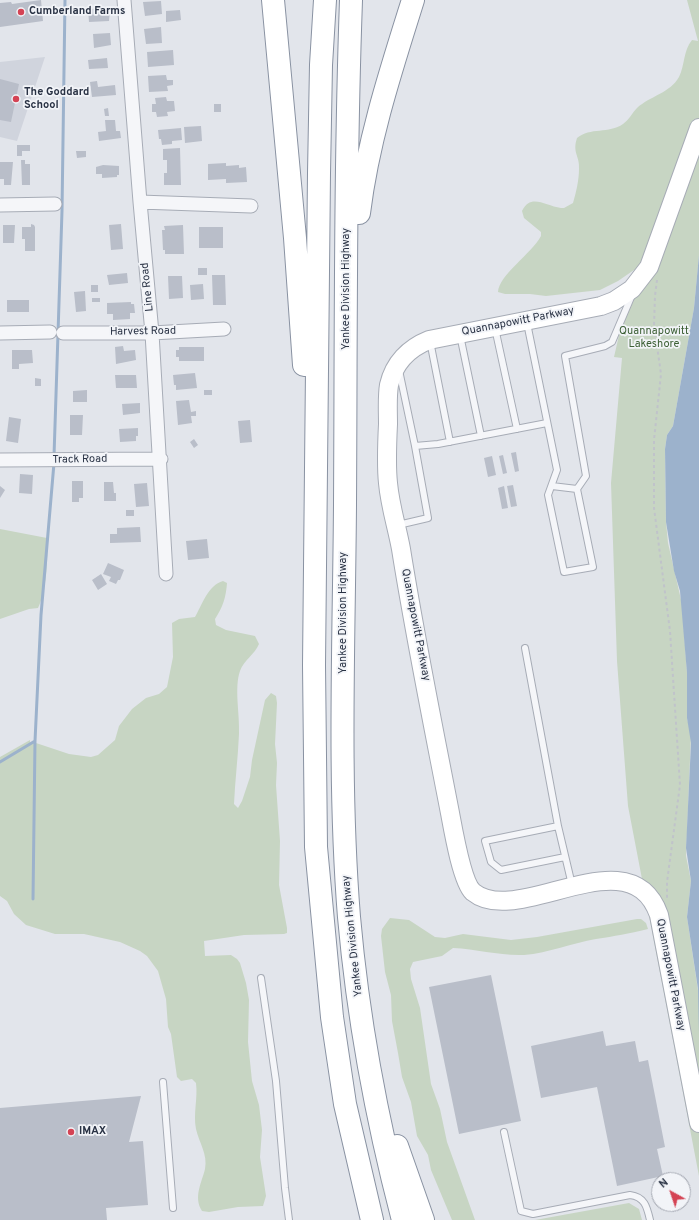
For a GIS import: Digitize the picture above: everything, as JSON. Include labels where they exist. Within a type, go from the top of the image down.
[{"type":"highway","points":[[273,0],[296,238],[310,463],[316,521]]},
{"type":"highway","points":[[325,0],[321,65],[316,521],[314,712],[316,847],[332,1017],[345,1104],[372,1220]]},
{"type":"highway","name":"Yankee Division Highway","points":[[351,0],[343,746],[344,835],[349,919],[370,1072],[380,1124],[403,1220]]},
{"type":"highway","points":[[347,305],[366,164],[413,0]]},
{"type":"highway","points":[[370,1072],[423,1220]]},
{"type":"highway","points":[[358,1162],[359,1220]]},
{"type":"street","name":"Line Road","points":[[124,0],[152,333],[161,459],[166,574]]},
{"type":"street","name":"Quannapowitt Parkway","points":[[699,128],[652,260],[637,284],[626,294],[608,304],[429,340],[413,348],[398,364],[391,378],[388,390],[387,444],[387,481],[395,526],[452,823],[465,878],[471,891],[484,898],[507,901],[602,881],[619,881],[639,890],[654,905],[659,915],[699,1123]]},
{"type":"street","points":[[140,202],[251,206]]},
{"type":"street","points":[[0,205],[55,204]]},
{"type":"street","name":"Harvest Road","points":[[0,333],[152,333],[224,329]]},
{"type":"street","name":"Track Road","points":[[0,460],[54,461],[161,459]]},
{"type":"lane","points":[[526,320],[557,470],[548,495],[564,572],[592,567],[578,489],[586,476],[565,356],[605,346],[612,342],[637,284]]},
{"type":"lane","points":[[495,327],[517,429]]},
{"type":"lane","points":[[460,334],[481,436]]},
{"type":"lane","points":[[429,340],[450,442]]},
{"type":"lane","points":[[395,526],[428,518],[398,364]]},
{"type":"lane","points":[[415,446],[450,442],[547,423]]},
{"type":"lane","points":[[552,486],[578,489]]},
{"type":"lane","points":[[525,648],[558,826],[573,887]]},
{"type":"lane","points":[[558,826],[485,841],[491,862],[501,870],[565,858]]},
{"type":"lane","points":[[261,978],[276,1081],[289,1220]]},
{"type":"lane","points":[[163,1082],[173,1208]]},
{"type":"lane","points":[[504,1132],[521,1211],[533,1214],[630,1195],[638,1196],[645,1202],[650,1220]]},
{"type":"path","points":[[659,274],[654,311],[661,374],[654,440],[654,508],[670,631],[680,785],[667,882],[668,904]]},
{"type":"shaded area","name":"The Goddard School","points":[[45,57],[17,141],[0,137],[0,62]]},
{"type":"green space","name":"Quannapowitt Lakeshore","points":[[687,0],[699,0],[699,255],[694,308],[673,426],[667,435],[665,449],[666,522],[668,543],[682,604],[687,673],[687,718],[691,735],[686,856],[691,881],[687,917],[699,997],[699,1176],[628,806],[617,661],[611,483],[622,358],[614,357],[634,270],[618,281],[600,290],[546,296],[530,294],[505,294],[498,292],[500,285],[509,272],[541,236],[541,232],[524,218],[522,211],[526,206],[530,203],[539,202],[564,208],[573,203],[579,173],[579,165],[575,147],[577,138],[588,133],[618,127],[627,121],[637,108],[665,91],[679,77],[689,44],[692,40],[698,41]]},
{"type":"green space","points":[[0,529],[47,538],[47,555],[45,583],[38,608],[29,609],[0,619]]},
{"type":"green space","points":[[223,581],[227,583],[226,593],[224,602],[215,619],[216,625],[226,630],[255,636],[259,644],[242,667],[237,685],[239,734],[234,804],[238,808],[242,801],[250,777],[252,760],[265,700],[271,693],[276,696],[275,744],[280,841],[279,885],[287,933],[244,935],[204,941],[205,956],[231,955],[237,959],[240,963],[246,983],[249,1000],[248,1042],[252,1081],[259,1105],[262,1130],[260,1157],[266,1196],[263,1206],[238,1207],[209,1212],[202,1211],[198,1200],[206,1164],[195,1123],[196,1083],[192,1079],[181,1081],[177,1077],[171,1034],[168,1027],[166,999],[158,971],[147,956],[140,951],[120,942],[84,934],[55,934],[26,925],[14,914],[7,901],[0,896],[0,757],[30,740],[30,744],[36,743],[69,754],[91,757],[98,755],[115,740],[119,726],[132,709],[146,698],[159,694],[167,687],[173,657],[172,623],[179,619],[195,617],[209,591],[218,583]]},
{"type":"green space","points":[[390,918],[409,920],[435,937],[445,938],[463,934],[511,940],[537,937],[637,919],[641,919],[646,923],[648,929],[587,941],[533,954],[506,954],[453,948],[442,956],[413,962],[410,969],[411,979],[420,1008],[431,1084],[440,1109],[447,1142],[475,1220],[452,1220],[431,1170],[428,1155],[417,1136],[411,1102],[402,1077],[392,1021],[391,995],[385,972],[381,936],[382,929]]},
{"type":"green space","points":[[629,1203],[639,1209],[642,1220],[535,1220]]},
{"type":"water","points":[[699,255],[699,1034],[698,989],[687,917],[691,881],[686,848],[691,743],[687,718],[687,673],[680,591],[674,571],[666,522],[665,449],[667,435],[673,426],[694,308]]},
{"type":"building","name":"Cumberland Farms","points":[[41,0],[43,21],[0,27],[0,3],[11,2],[12,4]]},
{"type":"building","points":[[161,1],[162,14],[145,16],[143,2]]},
{"type":"building","points":[[108,8],[108,11],[110,10],[109,21],[89,22],[88,9]]},
{"type":"building","points":[[180,10],[181,20],[166,22],[166,11]]},
{"type":"building","points":[[161,27],[162,43],[146,44],[144,29]]},
{"type":"building","points":[[110,33],[111,45],[94,48],[93,34]]},
{"type":"building","points":[[173,50],[174,65],[148,67],[147,52]]},
{"type":"building","points":[[107,58],[108,68],[89,69],[88,60]]},
{"type":"building","points":[[166,75],[167,80],[173,80],[173,85],[167,86],[168,91],[149,92],[148,76]]},
{"type":"building","points":[[0,79],[19,84],[11,122],[0,120]]},
{"type":"building","points":[[97,81],[98,87],[115,85],[116,95],[92,97],[90,82]]},
{"type":"building","points":[[166,97],[167,101],[174,101],[175,111],[167,112],[168,116],[157,117],[156,112],[152,112],[152,104],[156,104],[155,98]]},
{"type":"building","points":[[214,104],[221,104],[221,112],[214,112]]},
{"type":"building","points":[[108,108],[109,116],[105,116],[104,109]]},
{"type":"building","points":[[105,120],[115,120],[116,131],[120,131],[121,138],[99,141],[98,132],[106,131]]},
{"type":"building","points":[[201,126],[202,141],[185,143],[184,127]]},
{"type":"building","points":[[181,128],[182,140],[172,141],[172,144],[162,145],[161,139],[159,139],[158,130]]},
{"type":"building","points":[[17,145],[30,145],[30,151],[22,151],[22,156],[17,156]]},
{"type":"building","points":[[180,148],[181,185],[164,185],[164,173],[167,173],[167,160],[163,160],[163,149]]},
{"type":"building","points":[[76,151],[86,151],[86,157],[77,158]]},
{"type":"building","points":[[21,160],[25,160],[25,164],[30,164],[30,185],[22,185]]},
{"type":"building","points":[[0,162],[13,162],[11,185],[4,185],[4,179],[0,179]]},
{"type":"building","points":[[226,163],[226,166],[239,165],[239,168],[246,167],[247,182],[226,183],[226,179],[208,180],[208,164]]},
{"type":"building","points":[[103,165],[119,166],[119,175],[117,175],[117,177],[102,178],[102,174],[96,174],[96,167]]},
{"type":"building","points":[[31,224],[35,227],[35,251],[25,251],[25,239],[22,239],[22,227],[31,227]]},
{"type":"building","points":[[121,224],[123,249],[111,250],[109,225]]},
{"type":"building","points":[[3,225],[15,225],[14,243],[3,243]]},
{"type":"building","points":[[183,225],[184,254],[165,254],[165,250],[163,250],[162,230],[165,230],[164,226]]},
{"type":"building","points":[[199,227],[223,227],[223,248],[199,248]]},
{"type":"building","points":[[198,268],[207,268],[207,275],[198,275]]},
{"type":"building","points":[[127,273],[128,283],[109,285],[107,275]]},
{"type":"building","points":[[212,275],[225,275],[226,305],[213,305]]},
{"type":"building","points":[[168,276],[182,276],[183,298],[169,299]]},
{"type":"building","points":[[203,284],[204,299],[191,300],[190,285]]},
{"type":"building","points":[[91,285],[98,285],[98,292],[91,292]]},
{"type":"building","points":[[85,291],[86,311],[76,312],[74,292]]},
{"type":"building","points":[[92,298],[100,298],[100,302],[92,302]]},
{"type":"building","points":[[7,300],[29,300],[29,312],[7,312]]},
{"type":"building","points":[[131,302],[131,304],[134,304],[135,313],[130,313],[130,319],[113,320],[113,314],[107,314],[107,303]]},
{"type":"building","points":[[123,346],[124,351],[135,350],[136,360],[116,364],[115,347]]},
{"type":"building","points":[[179,347],[204,347],[204,361],[179,361],[179,357],[176,357],[176,350],[179,350]]},
{"type":"building","points":[[12,350],[32,350],[33,363],[19,364],[19,369],[12,369]]},
{"type":"building","points":[[195,373],[197,388],[176,390],[173,375]]},
{"type":"building","points":[[115,375],[136,375],[137,388],[116,388]]},
{"type":"building","points":[[35,378],[41,379],[41,386],[35,386]]},
{"type":"building","points":[[87,390],[87,402],[73,402],[73,391]]},
{"type":"building","points":[[204,390],[212,390],[212,395],[204,395]]},
{"type":"building","points":[[189,400],[191,412],[196,411],[196,416],[191,416],[192,423],[178,425],[176,401]]},
{"type":"building","points":[[140,403],[140,413],[123,415],[122,404]]},
{"type":"building","points":[[70,415],[83,415],[82,435],[70,435]]},
{"type":"building","points":[[9,417],[21,419],[18,443],[6,441]]},
{"type":"building","points":[[250,420],[252,442],[240,443],[238,421]]},
{"type":"building","points":[[138,428],[138,436],[136,436],[136,441],[120,442],[119,429]]},
{"type":"building","points":[[194,439],[198,445],[194,448],[190,442]]},
{"type":"building","points":[[516,452],[519,471],[515,472],[511,453]]},
{"type":"building","points":[[503,455],[507,473],[503,474],[499,456]]},
{"type":"building","points":[[492,456],[496,475],[488,477],[484,458]]},
{"type":"building","points":[[20,474],[33,475],[32,494],[19,493]]},
{"type":"building","points":[[72,481],[83,481],[83,498],[79,498],[79,502],[72,502]]},
{"type":"building","points":[[104,482],[113,482],[114,493],[116,493],[116,501],[104,501]]},
{"type":"building","points":[[147,483],[149,506],[136,507],[134,484]]},
{"type":"building","points":[[513,485],[517,506],[511,507],[507,486]]},
{"type":"building","points":[[0,486],[5,490],[0,498]]},
{"type":"building","points":[[504,486],[508,508],[502,509],[498,488]]},
{"type":"building","points":[[126,510],[134,510],[134,516],[126,516]]},
{"type":"building","points":[[140,527],[141,542],[110,543],[110,534],[117,534],[117,528]]},
{"type":"building","points":[[207,539],[209,558],[188,560],[186,541]]},
{"type":"building","points":[[108,563],[124,570],[120,580],[118,580],[116,584],[109,581],[111,577],[103,574]]},
{"type":"building","points":[[101,574],[107,584],[98,590],[92,580]]},
{"type":"building","points":[[491,975],[521,1121],[459,1134],[429,987]]},
{"type":"building","points":[[603,1031],[606,1046],[635,1041],[639,1062],[648,1060],[665,1147],[657,1149],[662,1172],[651,1172],[651,1179],[617,1186],[597,1087],[541,1098],[531,1046]]},
{"type":"building","points":[[141,1096],[129,1142],[143,1141],[148,1205],[106,1208],[107,1220],[0,1220],[0,1108]]},
{"type":"waterway","points":[[54,456],[62,211],[65,0]]},
{"type":"waterway","points":[[33,899],[35,741],[41,615],[54,463]]},
{"type":"waterway","points":[[0,762],[35,741]]},
{"type":"place","name":"Cumberland Farms","points":[[21,12]]},
{"type":"place","name":"The Goddard School","points":[[16,99]]},
{"type":"place","name":"IMAX","points":[[71,1132]]}]
